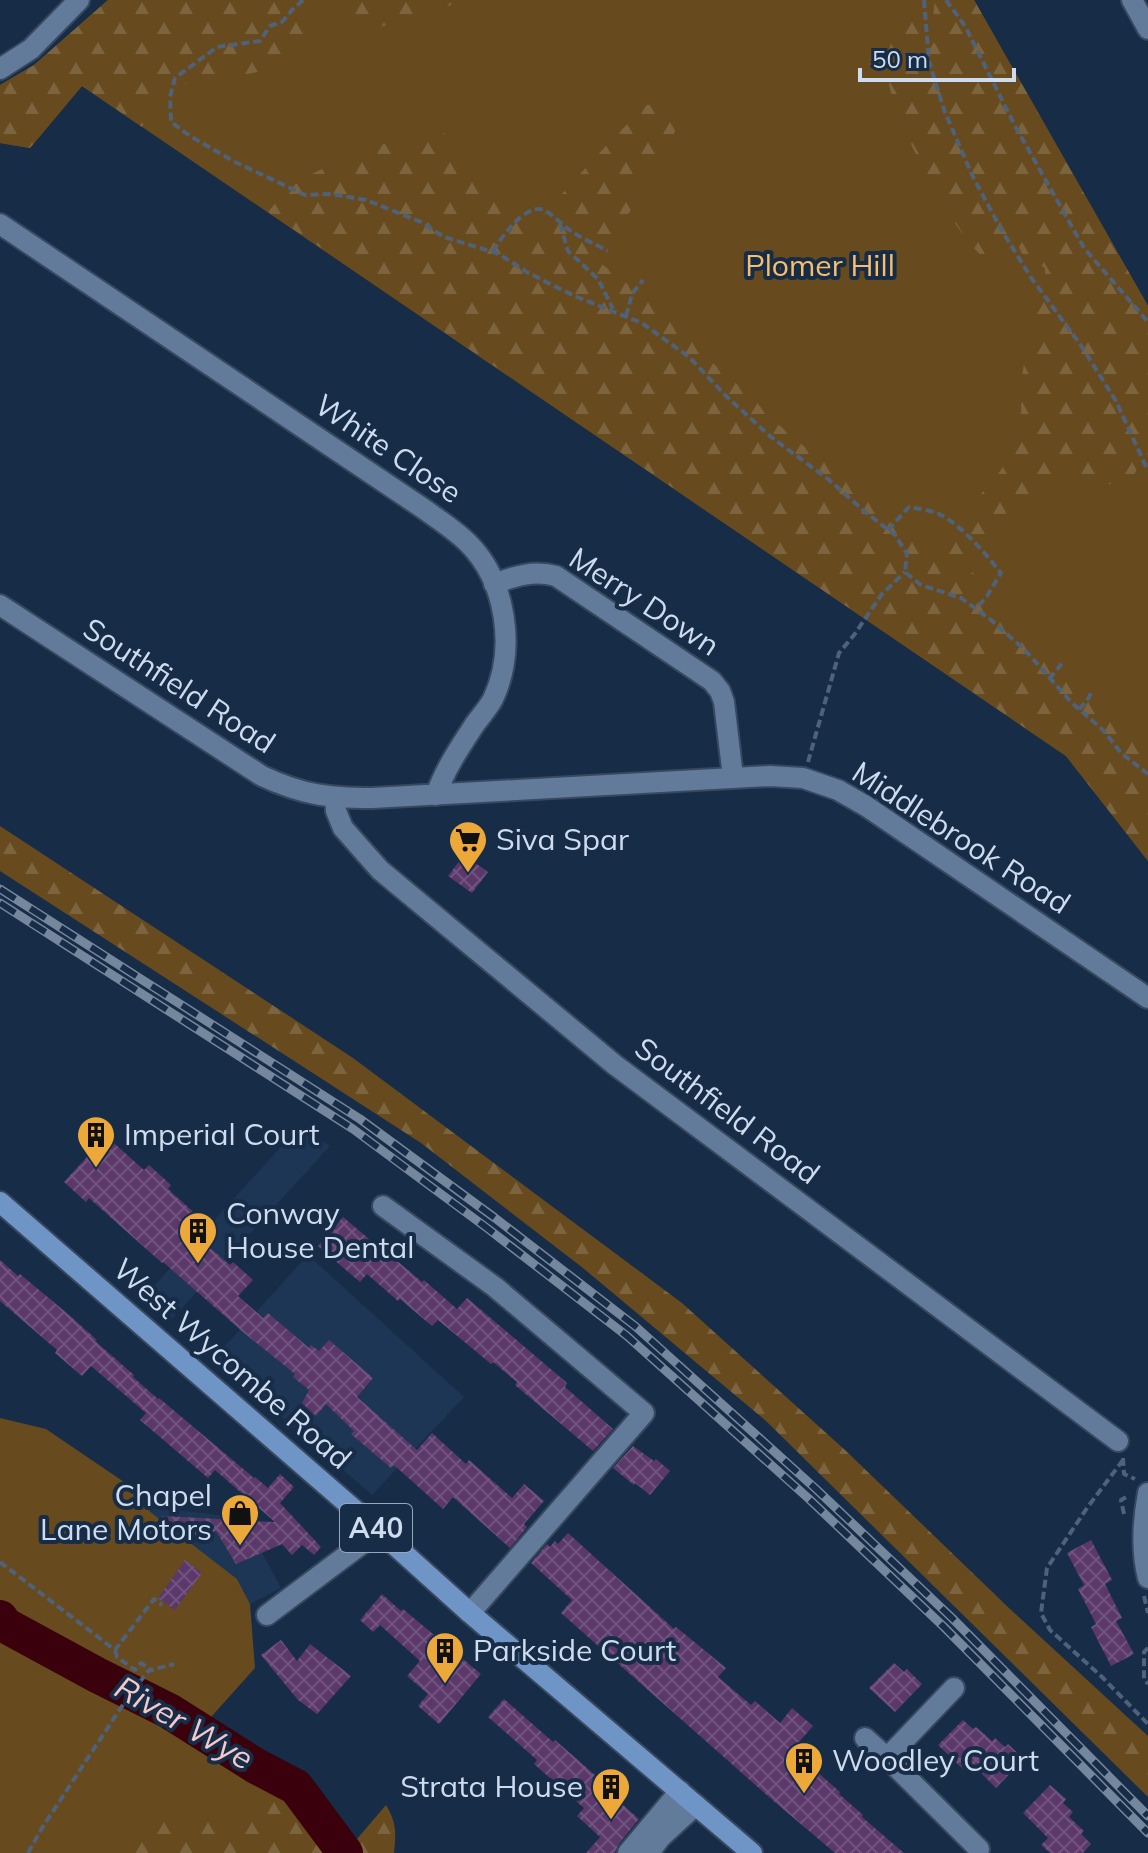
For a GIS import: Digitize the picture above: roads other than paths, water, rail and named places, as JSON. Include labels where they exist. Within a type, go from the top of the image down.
[{"type":"main road","name":"West Wycombe Road","points":[[0,1202],[470,1613],[752,1853]]},
{"type":"street","points":[[0,69],[31,49],[79,0]]},
{"type":"street","points":[[1132,0],[1148,29]]},
{"type":"street","name":"White Close","points":[[0,224],[450,528],[484,564],[502,609],[505,653],[500,679],[492,701],[447,767],[436,795]]},
{"type":"street","name":"Merry Down","points":[[494,584],[531,573],[544,572],[556,576],[712,681],[724,702],[733,777]]},
{"type":"street","name":"Southfield Road","points":[[0,605],[262,776],[285,787],[335,798],[436,795]]},
{"type":"street","name":"Middlebrook Road","points":[[436,795],[733,777],[803,778],[838,790],[866,806],[1148,998]]},
{"type":"street","name":"Southfield Road","points":[[335,798],[343,828],[380,870],[603,1055],[1121,1450]]},
{"type":"street","points":[[383,1206],[495,1287],[644,1413],[470,1613]]},
{"type":"street","points":[[1142,1486],[1145,1508],[1144,1561],[1148,1578]]},
{"type":"street","points":[[267,1615],[379,1531]]},
{"type":"street","points":[[887,1758],[954,1688]]},
{"type":"street","points":[[865,1738],[979,1852]]},
{"type":"street","points":[[628,1853],[680,1791]]},
{"type":"street","points":[[649,1853],[660,1838],[696,1805]]},
{"type":"waterway","name":"River Wye","points":[[0,1618],[5,1625],[169,1711],[256,1766],[296,1787],[345,1853]]},
{"type":"railway","points":[[0,889],[360,1119],[635,1326],[816,1489],[952,1618],[1148,1816]]},
{"type":"railway","points":[[0,903],[353,1129],[627,1336],[808,1498],[944,1627],[1148,1833]]},
{"type":"place","name":"Siva Spar","points":[[468,874]]},
{"type":"place","name":"Imperial Court","points":[[96,1169]]},
{"type":"place","name":"Conway House Dental","points":[[198,1265]]},
{"type":"place","name":"Chapel Lane Motors","points":[[240,1547]]},
{"type":"place","name":"Parkside Court","points":[[445,1685]]},
{"type":"place","name":"Woodley Court","points":[[804,1795]]},
{"type":"place","name":"Strata House","points":[[611,1821]]},
{"type":"park label","name":"Plomer Hill","points":[[820,266]]}]
